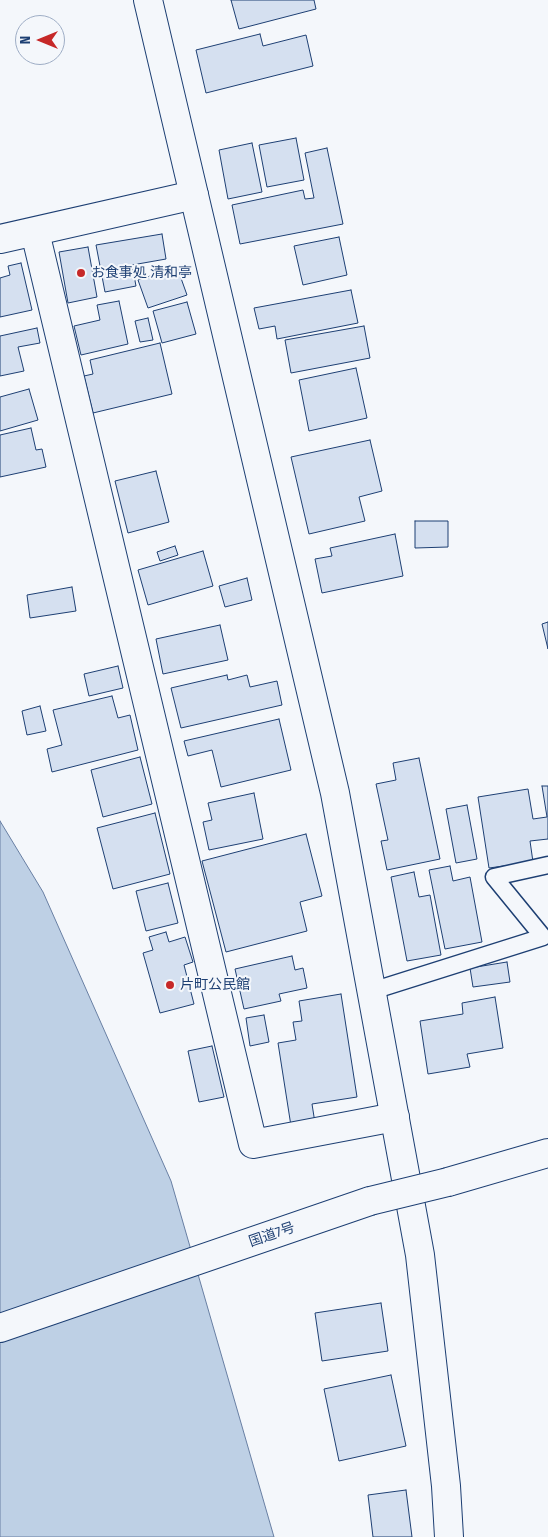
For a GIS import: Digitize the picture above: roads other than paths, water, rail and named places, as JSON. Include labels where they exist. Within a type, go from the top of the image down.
[{"type":"main road","points":[[148,0],[335,793],[420,1255],[446,1486],[449,1537]]},
{"type":"main road","points":[[0,239],[194,195]]},
{"type":"main road","points":[[35,232],[253,1144],[395,1117]]},
{"type":"main road","name":"国道7号","points":[[0,1328],[370,1201],[448,1182],[548,1153]]},
{"type":"lane","points":[[372,991],[543,937],[494,878],[548,865]]},
{"type":"water","points":[[0,821],[43,892],[171,1181],[274,1537],[0,1537]]},
{"type":"place","name":"お食事処 清和亭","points":[[81,273]]},
{"type":"place","name":"片町公民館","points":[[170,985]]}]
